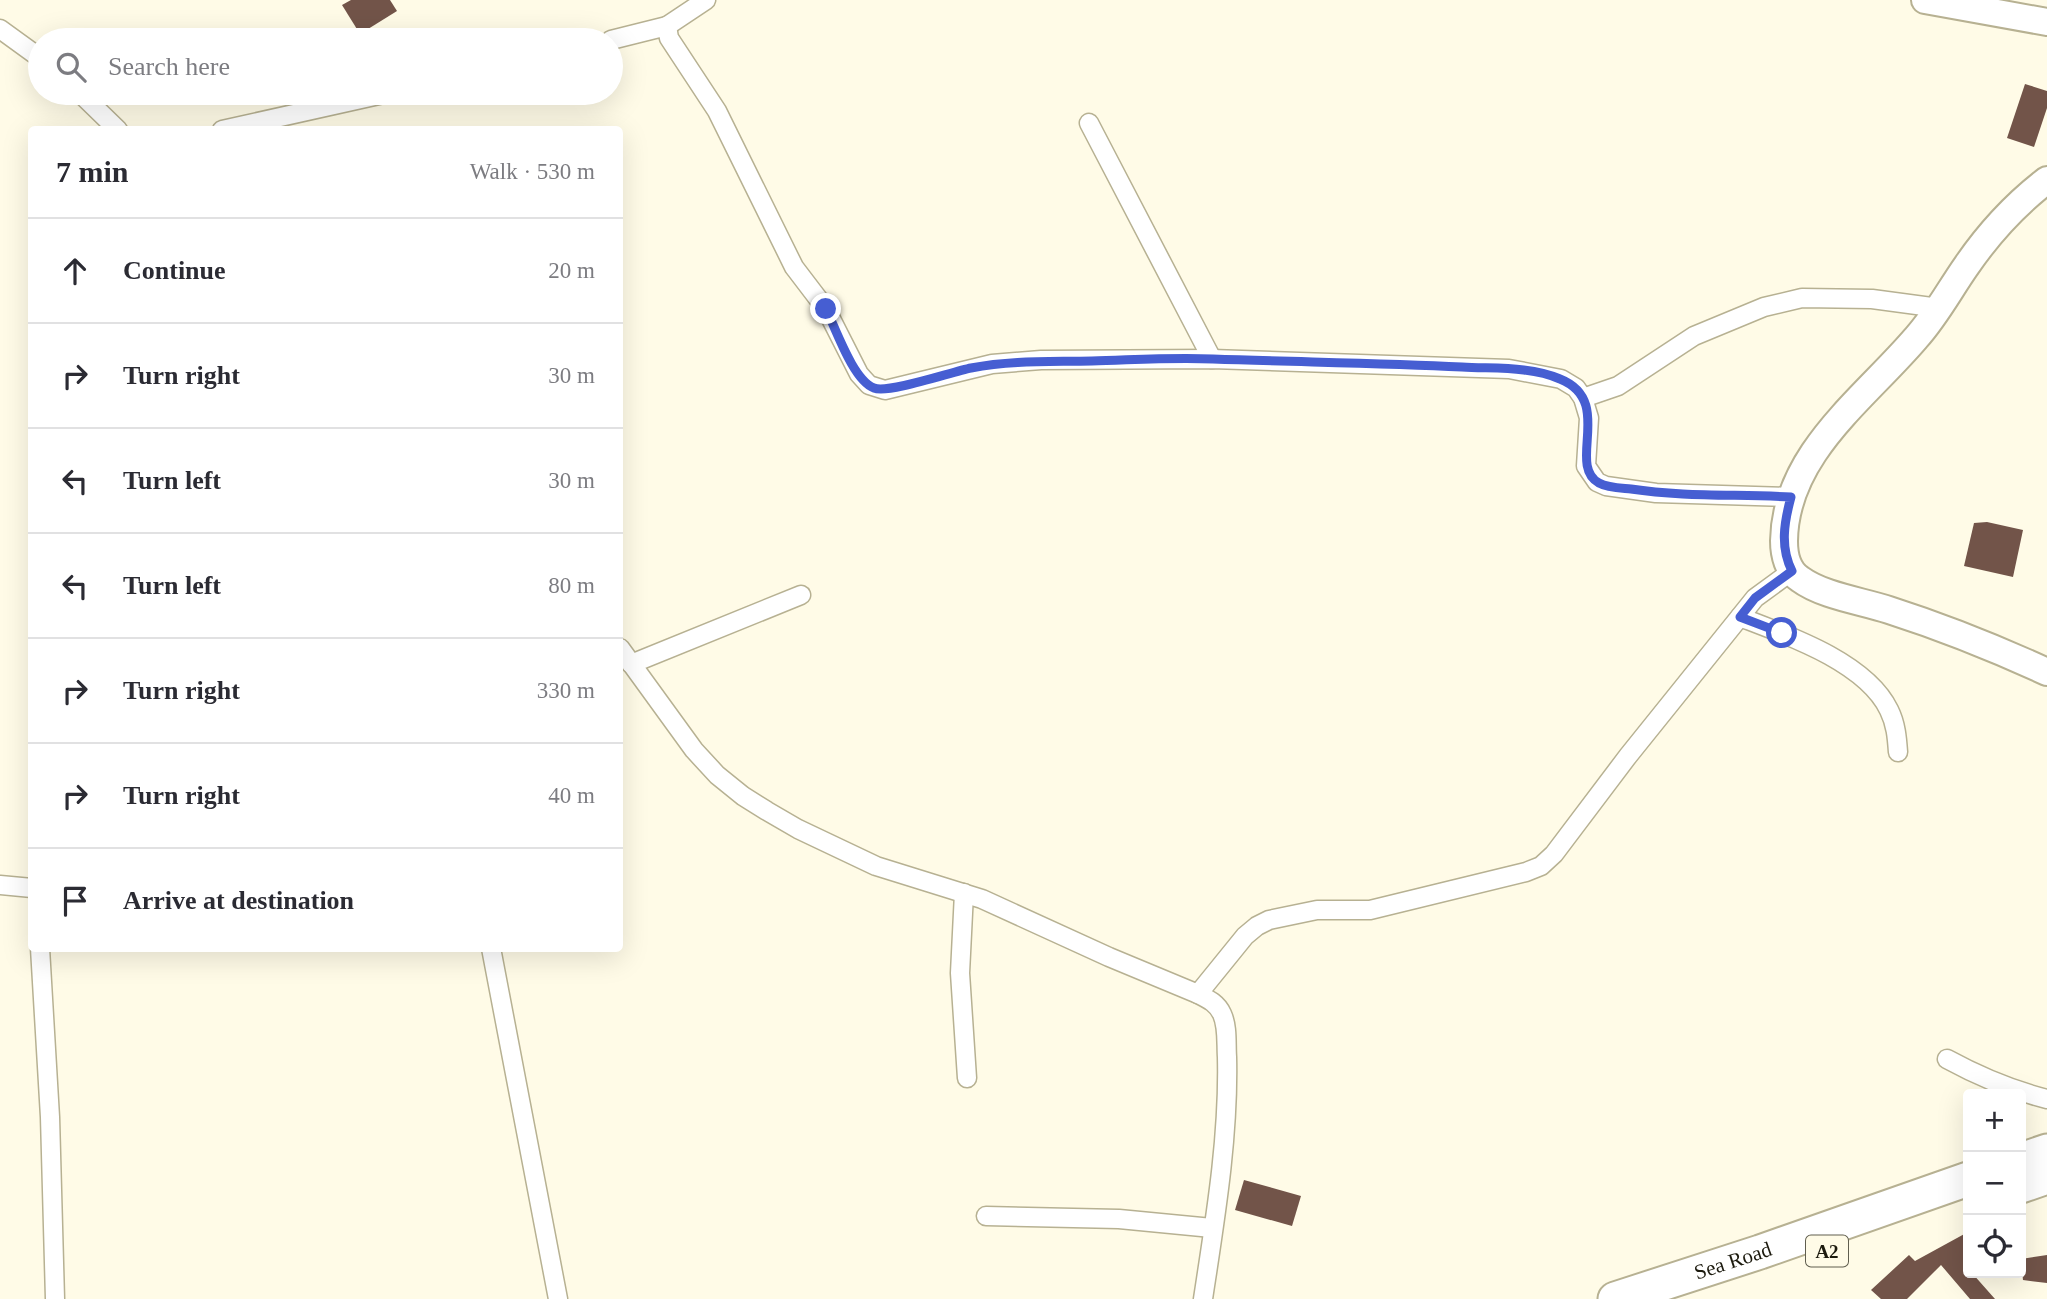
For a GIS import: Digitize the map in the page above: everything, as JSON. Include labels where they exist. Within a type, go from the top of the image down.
[{"type":"highway","points":[[2026,1158],[2047,1151]]},
{"type":"highway","points":[[2026,1184],[2047,1177]]},
{"type":"highway","name":"Sea Road","points":[[1615,1299],[1760,1252],[1963,1181]]},
{"type":"highway","name":"Sea Road","points":[[1685,1299],[1963,1205]]},
{"type":"street","points":[[623,37],[667,26],[706,0]]},
{"type":"street","points":[[1925,0],[2047,22]]},
{"type":"street","points":[[667,26],[669,38],[716,111],[794,267],[826,309],[859,374],[873,388],[885,390],[992,364],[1041,360],[1212,359],[1509,369],[1561,379],[1576,388],[1583,398],[1589,418],[1586,466],[1597,482],[1606,486],[1656,493],[1791,497]]},
{"type":"street","points":[[0,29],[28,49]]},
{"type":"street","points":[[92,105],[114,126]]},
{"type":"street","points":[[240,126],[334,105]]},
{"type":"street","points":[[1088,123],[1212,359]]},
{"type":"street","points":[[2047,180],[2018,205],[1984,242],[1917,337],[1828,433],[1809,458],[1791,497],[1786,516],[1784,550],[1792,571],[1799,579],[1839,597],[1938,626],[2047,672]]},
{"type":"street","points":[[1583,398],[1618,386],[1695,336],[1764,307],[1802,298],[1872,299],[1939,308]]},
{"type":"street","points":[[1198,994],[1245,936],[1256,926],[1269,920],[1317,910],[1370,910],[1541,866],[1554,854],[1628,756],[1755,598],[1792,571]]},
{"type":"street","points":[[631,663],[801,595]]},
{"type":"street","points":[[1740,617],[1831,655],[1877,692],[1889,709],[1896,730],[1898,752]]},
{"type":"street","points":[[623,652],[694,750],[717,775],[743,796],[798,829],[876,866],[964,892],[1198,994],[1218,1007],[1225,1027],[1227,1082],[1203,1299]]},
{"type":"street","points":[[0,885],[28,888]]},
{"type":"street","points":[[964,892],[960,973],[967,1078]]},
{"type":"street","points":[[40,952],[50,1117],[55,1299]]},
{"type":"street","points":[[492,952],[558,1299]]},
{"type":"street","points":[[1947,1059],[1980,1077],[2018,1092],[2047,1099]]},
{"type":"street","points":[[986,1216],[1119,1219],[1212,1228]]},
{"type":"building","points":[[351,0],[390,0],[397,11],[370,28],[356,28],[342,5]]},
{"type":"building","points":[[2025,84],[2047,91],[2047,108],[2034,147],[2007,138]]},
{"type":"building","points":[[1987,522],[2023,530],[2013,577],[1964,566],[1974,523]]},
{"type":"building","points":[[1244,1180],[1301,1196],[1292,1226],[1235,1210]]},
{"type":"building","points":[[1963,1235],[1963,1278],[1976,1278],[1995,1299],[1970,1299],[1941,1265],[1907,1299],[1881,1299],[1871,1290],[1909,1255],[1915,1261]]},
{"type":"building","points":[[2047,1255],[2047,1283],[2023,1280],[2026,1278],[2026,1258]]},
{"type":"route","points":[[826,309],[859,374],[878,390],[992,364],[1041,360],[1354,362],[1509,369],[1561,379],[1576,388],[1583,398],[1589,418],[1586,466],[1597,482],[1606,486],[1656,493],[1791,497],[1786,516],[1784,550],[1792,571],[1765,589],[1740,617],[1782,633]]}]
